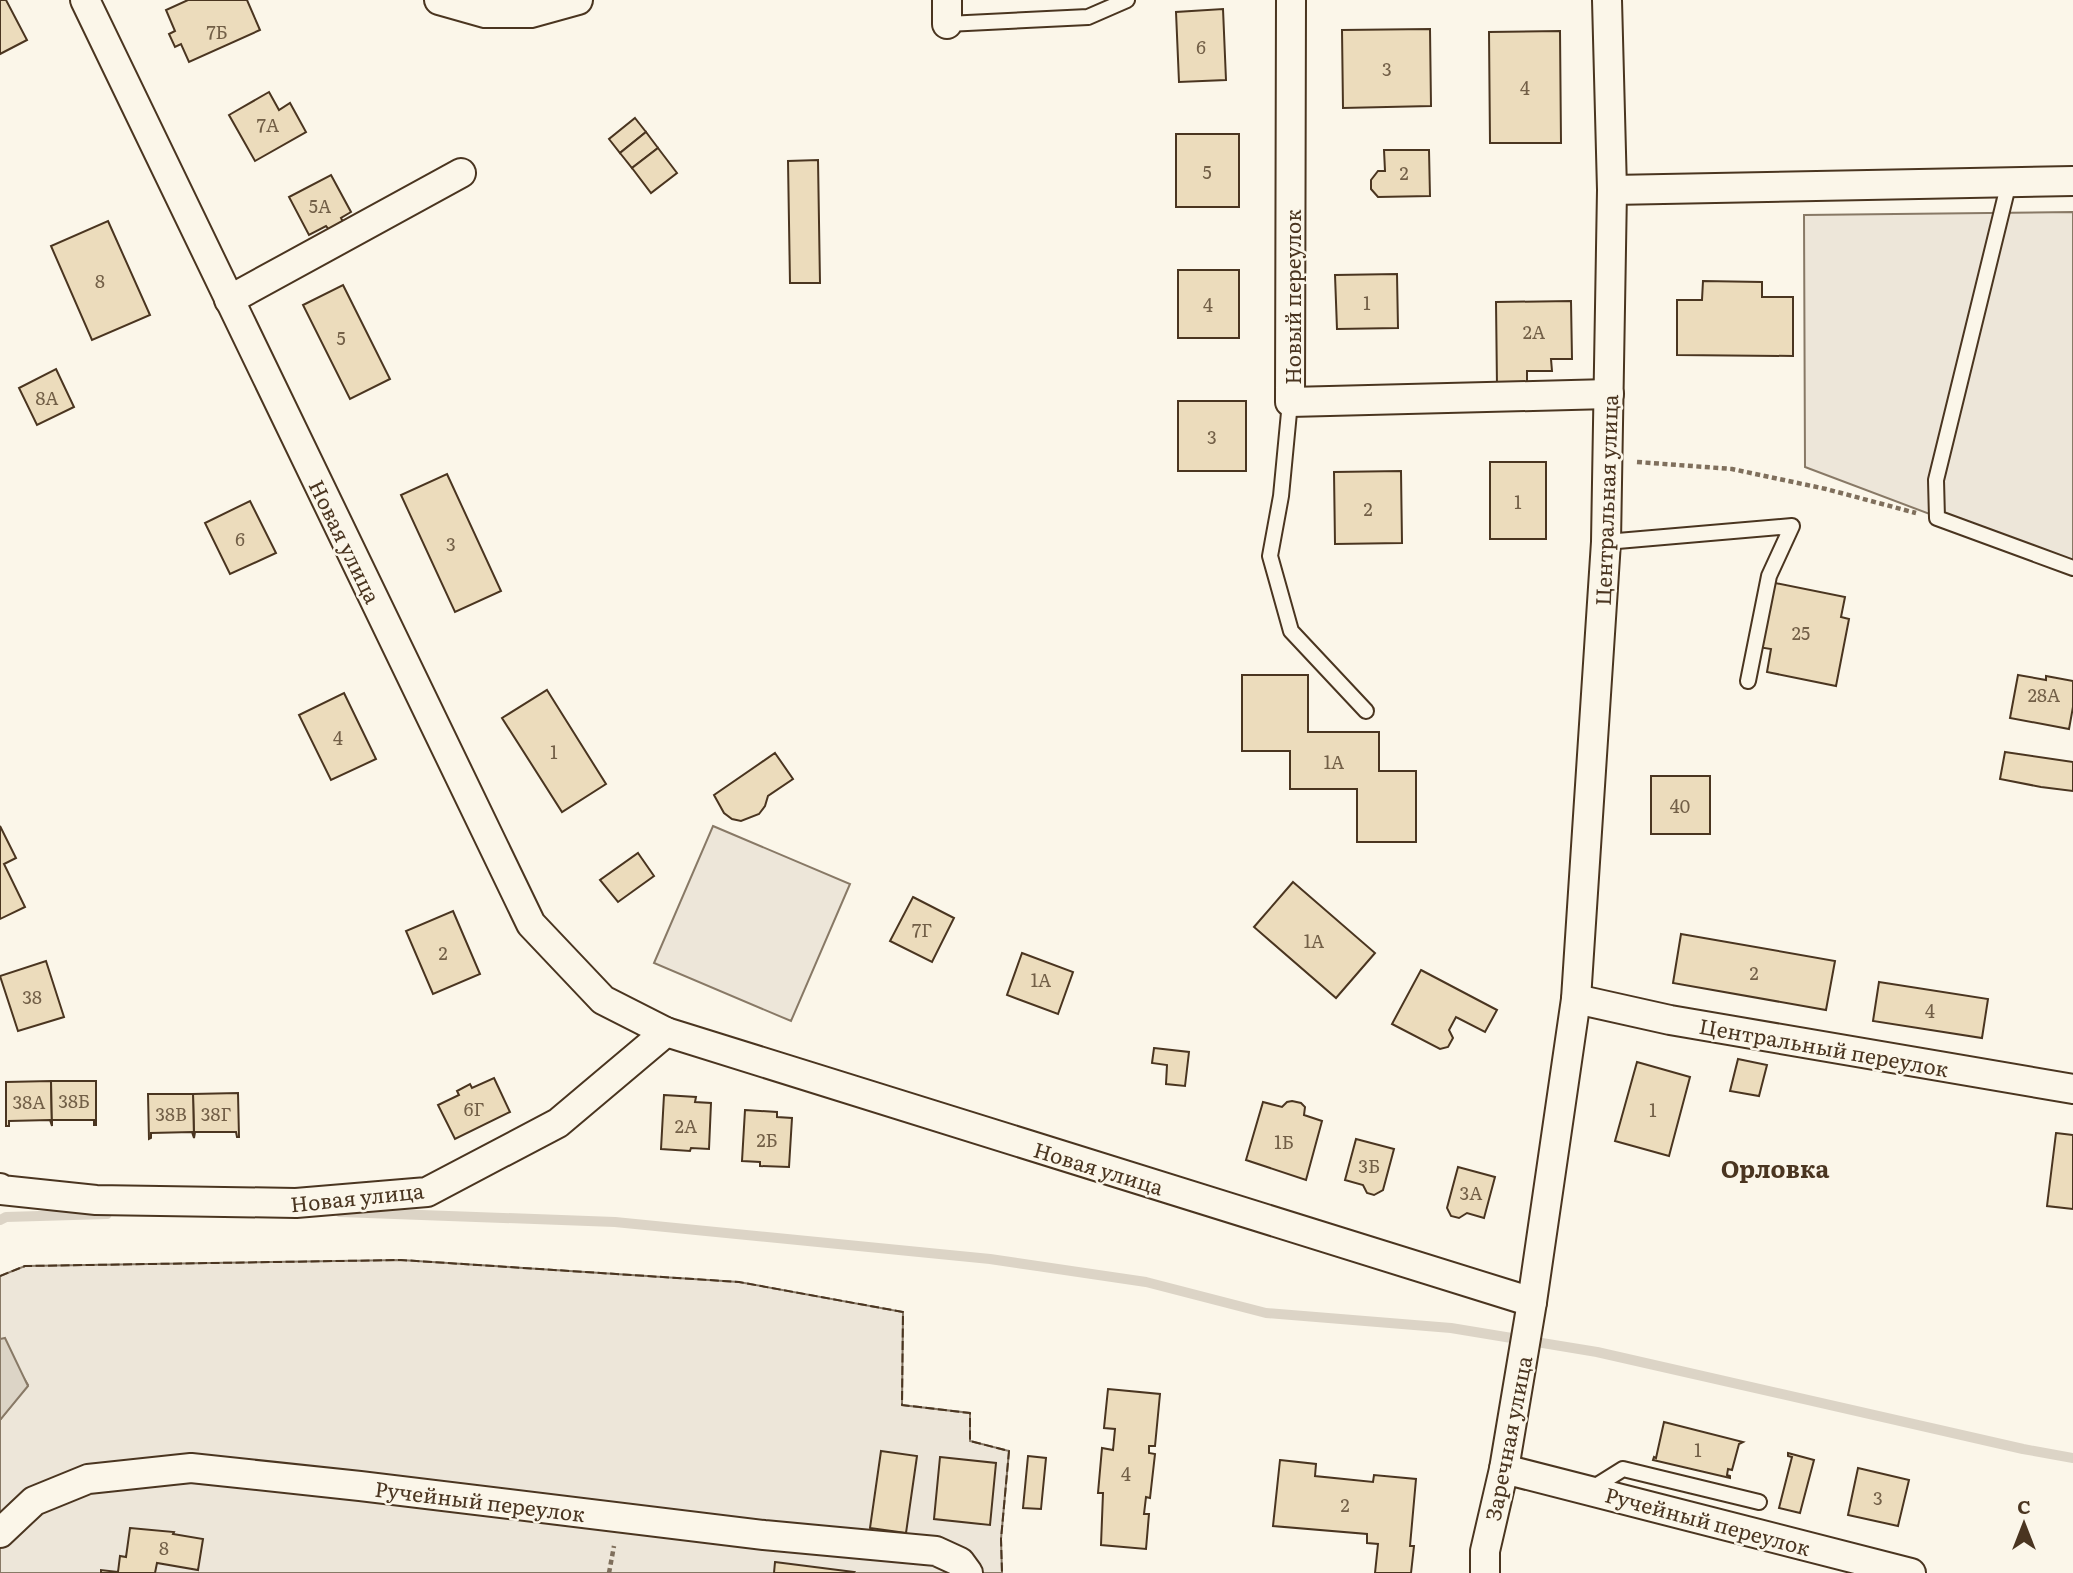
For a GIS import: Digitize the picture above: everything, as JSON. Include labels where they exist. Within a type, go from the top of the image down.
[{"type":"street","name":"Новая улица","points":[[85,0],[531,924],[603,1000],[666,1032],[1532,1302]]},
{"type":"street","points":[[439,0],[485,13],[531,13],[578,0]]},
{"type":"street","name":"Новый переулок","points":[[1291,0],[1290,402],[1609,394]]},
{"type":"street","name":"Центральная улица","points":[[1532,1302],[1576,999],[1606,542],[1612,190],[1606,0]]},
{"type":"street","points":[[229,300],[461,173]]},
{"type":"street","points":[[1612,190],[2073,181]]},
{"type":"street","name":"Центральный переулок","points":[[1576,999],[1670,1020],[2073,1089]]},
{"type":"street","name":"Новая улица","points":[[0,1188],[96,1200],[255,1203],[296,1203],[426,1192],[558,1123],[666,1032]]},
{"type":"street","name":"Заречная улица","points":[[1485,1573],[1485,1551],[1504,1469],[1532,1302]]},
{"type":"street","name":"Ручейный переулок","points":[[0,1533],[34,1502],[88,1479],[191,1468],[764,1535],[936,1551],[960,1562],[968,1573]]},
{"type":"street","name":"Ручейный переулок","points":[[1504,1469],[1591,1489],[1911,1573]]},
{"type":"lane","points":[[947,12],[1088,17],[1128,0]]},
{"type":"lane","points":[[2008,182],[1936,480],[1937,518],[2073,568]]},
{"type":"lane","points":[[1290,402],[1281,496],[1270,556],[1291,631],[1366,711]]},
{"type":"lane","points":[[1606,542],[1792,526],[1769,576],[1748,681]]},
{"type":"lane","points":[[1591,1489],[1623,1469],[1759,1502]]},
{"type":"path","points":[[1608,460],[1732,469],[1826,489],[1937,518]]},
{"type":"shaded area","points":[[2073,212],[2073,568],[1805,467],[1804,215]]},
{"type":"shaded area","points":[[713,826],[850,884],[791,1021],[654,963]]},
{"type":"shaded area","points":[[401,1260],[739,1282],[903,1312],[902,1405],[970,1413],[970,1441],[1009,1451],[1001,1539],[1002,1573],[0,1573],[0,1420],[28,1385],[0,1339],[0,1276],[25,1266]]},
{"type":"shaded area","points":[[5,1338],[28,1386],[0,1420],[0,1339]]},
{"type":"building","points":[[0,0],[6,0],[27,40],[0,54]]},
{"type":"building","points":[[188,0],[247,0],[260,30],[189,62],[181,44],[175,47],[169,34],[175,31],[166,10]]},
{"type":"building","points":[[1223,9],[1226,80],[1179,82],[1176,12]]},
{"type":"building","points":[[1430,29],[1431,106],[1343,108],[1342,30]]},
{"type":"building","points":[[1560,31],[1561,143],[1490,143],[1489,32]]},
{"type":"building","points":[[269,92],[279,110],[290,103],[306,132],[255,161],[229,115]]},
{"type":"building","points":[[635,118],[646,132],[620,153],[609,139]]},
{"type":"building","points":[[646,132],[658,148],[632,168],[620,153]]},
{"type":"building","points":[[1176,134],[1239,134],[1239,207],[1176,207]]},
{"type":"building","points":[[658,148],[677,173],[651,193],[632,168]]},
{"type":"building","points":[[1384,150],[1429,150],[1430,196],[1378,197],[1371,189],[1371,180],[1378,171],[1385,171]]},
{"type":"building","points":[[818,160],[820,283],[790,283],[788,161]]},
{"type":"building","points":[[331,175],[351,212],[341,218],[344,224],[330,231],[326,226],[309,235],[289,197]]},
{"type":"building","points":[[108,221],[150,315],[92,340],[51,246]]},
{"type":"building","points":[[1178,270],[1239,270],[1239,338],[1178,338]]},
{"type":"building","points":[[1397,274],[1398,328],[1337,329],[1335,275]]},
{"type":"building","points":[[1703,281],[1762,282],[1762,297],[1793,297],[1793,356],[1677,355],[1677,300],[1702,300]]},
{"type":"building","points":[[343,285],[390,379],[350,399],[303,305]]},
{"type":"building","points":[[1571,301],[1572,359],[1551,359],[1552,371],[1527,371],[1527,385],[1497,386],[1496,302]]},
{"type":"building","points":[[56,369],[74,407],[37,425],[19,388]]},
{"type":"building","points":[[1178,401],[1246,401],[1246,471],[1178,471]]},
{"type":"building","points":[[1490,462],[1546,462],[1546,539],[1490,539]]},
{"type":"building","points":[[1401,471],[1402,543],[1335,544],[1334,472]]},
{"type":"building","points":[[447,474],[501,591],[455,612],[401,495]]},
{"type":"building","points":[[250,501],[276,553],[230,574],[205,523]]},
{"type":"building","points":[[1765,581],[1845,597],[1841,617],[1849,619],[1836,686],[1767,672],[1771,649],[1752,646]]},
{"type":"building","points":[[1242,675],[1308,675],[1308,732],[1379,732],[1379,771],[1416,771],[1416,842],[1357,842],[1357,789],[1290,789],[1290,751],[1242,751]]},
{"type":"building","points":[[2018,675],[2073,681],[2073,707],[2069,729],[2010,718]]},
{"type":"building","points":[[547,690],[606,784],[562,812],[502,718]]},
{"type":"building","points":[[344,693],[376,759],[331,780],[299,715]]},
{"type":"building","points":[[2005,752],[2073,762],[2073,791],[2000,779]]},
{"type":"building","points":[[775,753],[793,779],[768,796],[759,814],[741,821],[732,819],[724,813],[714,795]]},
{"type":"building","points":[[1651,776],[1710,776],[1710,834],[1651,834]]},
{"type":"building","points":[[0,826],[16,858],[4,864],[25,907],[0,919]]},
{"type":"building","points":[[638,853],[654,876],[618,902],[600,880]]},
{"type":"building","points":[[1293,882],[1375,953],[1336,998],[1254,927]]},
{"type":"building","points":[[913,897],[954,918],[932,962],[890,941]]},
{"type":"building","points":[[453,911],[480,974],[433,994],[406,931]]},
{"type":"building","points":[[1681,934],[1835,961],[1826,1010],[1673,983]]},
{"type":"building","points":[[1022,953],[1073,972],[1058,1014],[1007,995]]},
{"type":"building","points":[[46,961],[64,1017],[18,1031],[0,976]]},
{"type":"building","points":[[1421,970],[1497,1010],[1485,1032],[1456,1017],[1449,1030],[1453,1038],[1448,1047],[1440,1049],[1392,1024]]},
{"type":"building","points":[[1879,982],[1988,999],[1982,1038],[1873,1021]]},
{"type":"building","points":[[1154,1048],[1189,1052],[1185,1086],[1166,1084],[1167,1065],[1152,1063]]},
{"type":"building","points":[[1738,1059],[1767,1065],[1759,1096],[1730,1091]]},
{"type":"building","points":[[1637,1062],[1690,1077],[1669,1156],[1615,1141]]},
{"type":"building","points":[[494,1078],[510,1112],[455,1139],[438,1105],[459,1095],[457,1091],[470,1084],[472,1088]]},
{"type":"building","points":[[51,1081],[52,1126],[50,1120],[9,1121],[9,1126],[6,1126],[6,1082]]},
{"type":"building","points":[[51,1081],[96,1081],[96,1125],[94,1120],[52,1120],[52,1126]]},
{"type":"building","points":[[238,1093],[239,1137],[236,1132],[195,1132],[194,1138],[193,1094]]},
{"type":"building","points":[[148,1094],[193,1094],[194,1138],[192,1132],[151,1133],[149,1139]]},
{"type":"building","points":[[664,1095],[696,1097],[695,1102],[711,1103],[709,1149],[661,1149]]},
{"type":"building","points":[[1292,1101],[1305,1107],[1304,1115],[1322,1121],[1306,1180],[1246,1160],[1263,1102],[1282,1107]]},
{"type":"building","points":[[745,1110],[777,1112],[777,1117],[792,1118],[789,1167],[760,1166],[760,1162],[742,1161]]},
{"type":"building","points":[[2056,1133],[2073,1135],[2073,1209],[2047,1206]]},
{"type":"building","points":[[1356,1139],[1394,1149],[1383,1190],[1374,1195],[1367,1193],[1363,1185],[1345,1180]]},
{"type":"building","points":[[1458,1167],[1495,1177],[1484,1218],[1467,1213],[1459,1218],[1451,1216],[1447,1208]]},
{"type":"building","points":[[1108,1389],[1160,1394],[1155,1446],[1149,1446],[1149,1453],[1155,1454],[1150,1498],[1146,1497],[1144,1514],[1149,1514],[1146,1549],[1101,1545],[1103,1493],[1098,1493],[1102,1448],[1113,1450],[1115,1429],[1104,1428]]},
{"type":"building","points":[[1664,1422],[1743,1442],[1739,1444],[1732,1470],[1728,1469],[1727,1475],[1730,1478],[1653,1460],[1656,1458]]},
{"type":"building","points":[[881,1451],[917,1456],[906,1533],[870,1528]]},
{"type":"building","points":[[1788,1453],[1814,1460],[1800,1513],[1779,1508],[1792,1457],[1788,1456]]},
{"type":"building","points":[[1028,1456],[1046,1458],[1041,1509],[1023,1508]]},
{"type":"building","points":[[940,1457],[996,1463],[990,1525],[934,1519]]},
{"type":"building","points":[[1280,1460],[1316,1464],[1315,1476],[1373,1482],[1374,1475],[1416,1479],[1410,1546],[1414,1546],[1411,1573],[1375,1573],[1378,1544],[1367,1543],[1367,1534],[1273,1526]]},
{"type":"building","points":[[1858,1468],[1909,1480],[1898,1526],[1848,1515]]},
{"type":"building","points":[[130,1528],[174,1532],[173,1534],[203,1539],[198,1570],[157,1563],[155,1573],[101,1573],[101,1570],[118,1572],[120,1556],[126,1557]]},
{"type":"building","points":[[775,1562],[854,1572],[774,1573]]},
{"type":"waterway","points":[[340,1212],[615,1222],[990,1259],[1146,1282],[1266,1313],[1451,1328],[1597,1352],[2073,1458]]},
{"type":"waterway","points":[[0,1220],[6,1217],[107,1214]]},
{"type":"fence","points":[[0,1276],[25,1266],[401,1260],[739,1282],[903,1312],[902,1405],[970,1413],[970,1441],[1009,1451],[1001,1539],[1002,1573]]},
{"type":"district","name":"Орловка","points":[[1775,1167]]}]
